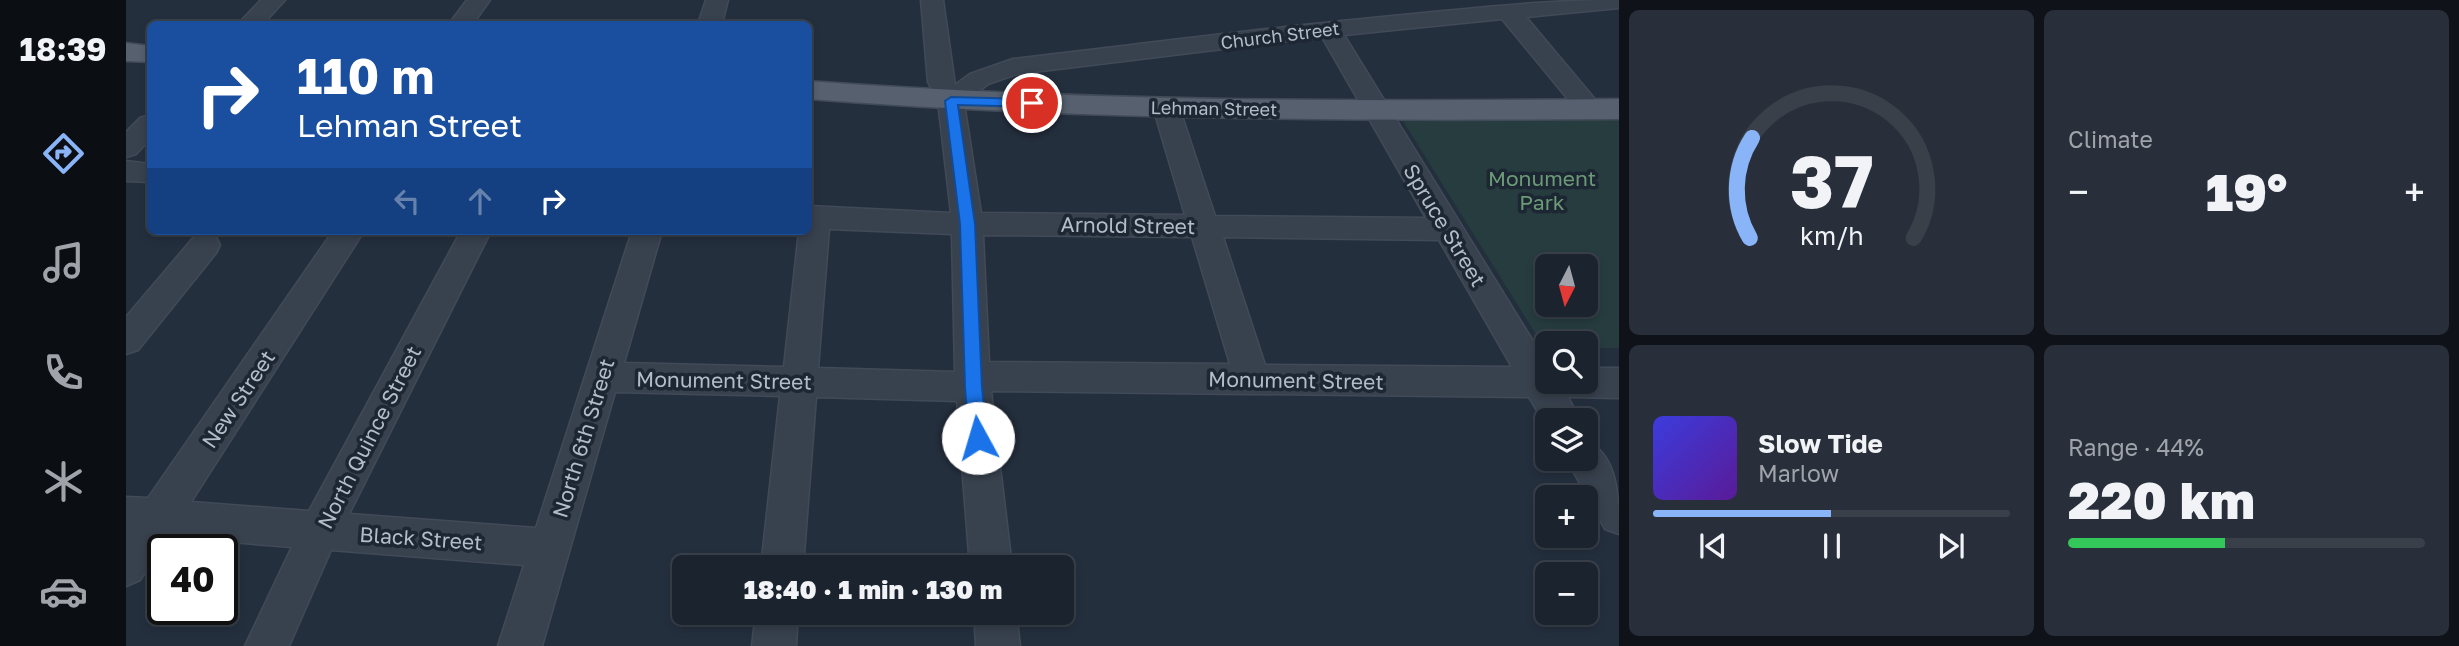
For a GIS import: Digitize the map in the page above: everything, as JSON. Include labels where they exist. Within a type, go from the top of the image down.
[{"type":"main road","points":[[126,52],[147,54]]},
{"type":"main road","name":"Lehman Street","points":[[812,90],[951,101],[1167,107],[1377,111],[1604,109]]},
{"type":"street","points":[[253,21],[274,0]]},
{"type":"street","points":[[463,21],[479,0]]},
{"type":"street","points":[[711,21],[718,0]]},
{"type":"street","points":[[932,0],[941,82],[951,101],[967,224],[973,381],[989,555]]},
{"type":"street","name":"Church Street","points":[[951,101],[979,79],[1013,67],[1329,29],[1619,1]]},
{"type":"street","points":[[1508,10],[1604,109]]},
{"type":"street","name":"Spruce Street","points":[[1329,29],[1535,375]]},
{"type":"street","points":[[1167,107],[1252,379]]},
{"type":"street","points":[[126,148],[147,127]]},
{"type":"street","name":"Arnold Street","points":[[812,217],[967,224],[1448,229]]},
{"type":"street","name":"New Street","points":[[126,566],[142,516],[346,235]]},
{"type":"street","name":"North Quince Street","points":[[267,646],[320,530],[474,235]]},
{"type":"street","name":"North 6th Street","points":[[520,646],[646,235]]},
{"type":"street","points":[[783,555],[801,382],[811,235]]},
{"type":"street","points":[[126,340],[205,244]]},
{"type":"street","name":"Monument Street","points":[[601,377],[801,382],[1252,379],[1535,382]]},
{"type":"street","name":"Monument Street","points":[[1598,383],[1619,383]]},
{"type":"street","points":[[1593,471],[1619,516]]},
{"type":"street","name":"Black Street","points":[[142,516],[549,548]]},
{"type":"street","points":[[774,646],[776,625]]},
{"type":"street","points":[[996,625],[998,646]]},
{"type":"lane","points":[[126,171],[147,173]]},
{"type":"green space","name":"Monument Park","points":[[1398,113],[1619,113],[1619,348],[1598,348],[1598,331],[1535,333]]},
{"type":"route","points":[[978,438],[973,387],[967,224],[951,101],[1032,103]]}]
